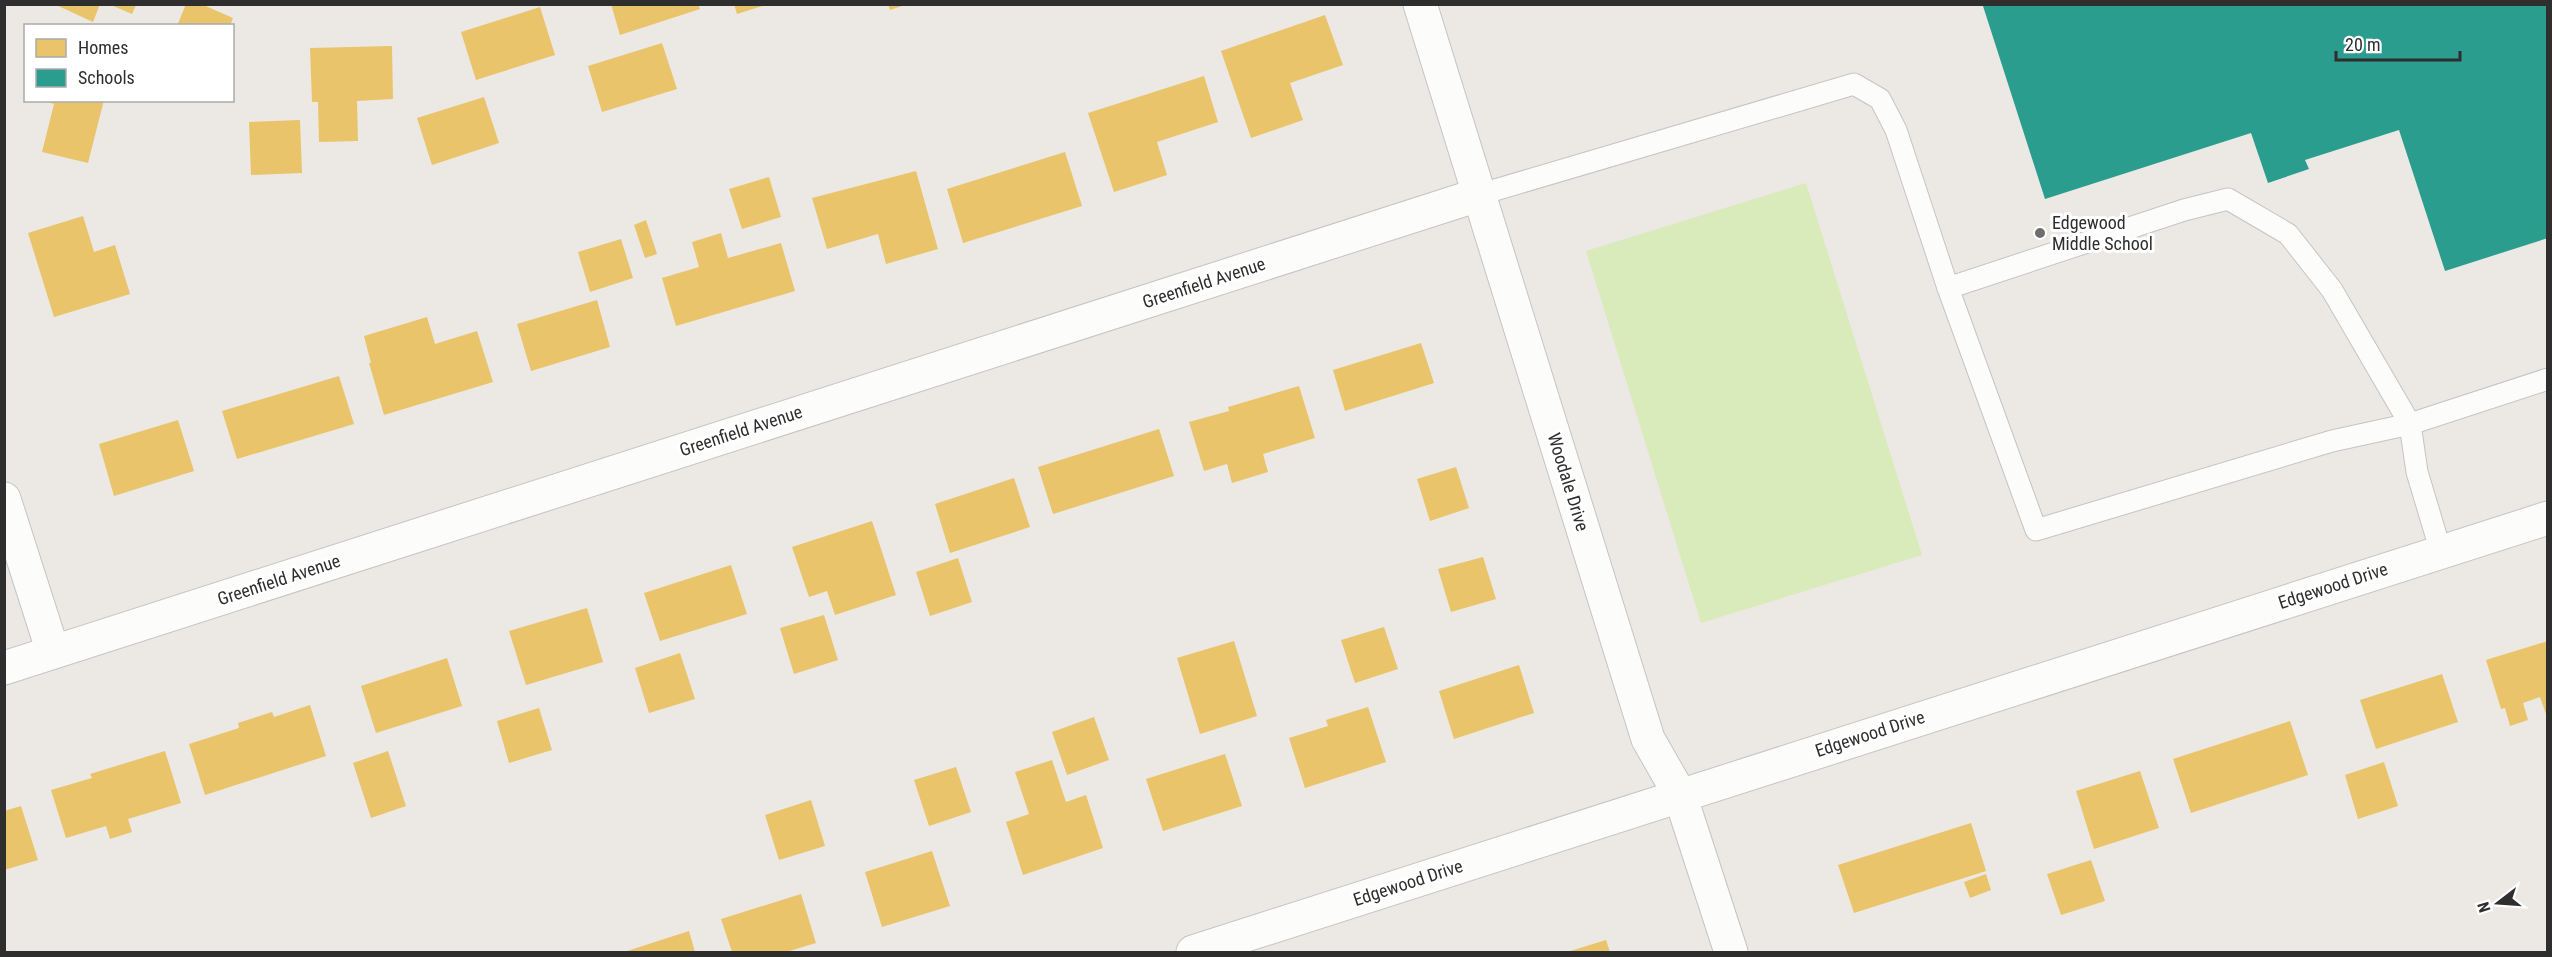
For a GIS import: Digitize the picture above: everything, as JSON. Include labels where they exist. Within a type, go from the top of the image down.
[{"type":"street","name":"Woodale Drive","points":[[1420,4],[1647,739],[1680,795],[1731,952]]},
{"type":"street","name":"Greenfield Avenue","points":[[4,668],[1478,195]]},
{"type":"street","points":[[4,499],[53,652]]},
{"type":"street","name":"Edgewood Drive","points":[[1193,952],[2547,518]]},
{"type":"lane","points":[[1478,195],[1854,84],[1880,99],[1896,130],[1948,288],[2036,530],[2332,441],[2410,424],[2547,379]]},
{"type":"lane","points":[[1948,288],[2184,210],[2228,199],[2288,234],[2332,290],[2410,424],[2416,472],[2441,552]]},
{"type":"green space","points":[[1806,183],[1922,555],[1701,623],[1586,251]]},
{"type":"building: Homes","points":[[54,4],[100,4],[93,22]]},
{"type":"building: Homes","points":[[186,4],[201,4],[233,18],[231,24],[178,24]]},
{"type":"building: Homes","points":[[611,4],[698,4],[700,9],[620,35]]},
{"type":"building: Homes","points":[[734,4],[766,4],[766,5],[737,14]]},
{"type":"building: Homes","points":[[888,4],[905,4],[905,5],[890,10]]},
{"type":"building: Homes","points":[[111,5],[136,5],[132,14]]},
{"type":"building: Homes","points":[[540,7],[555,55],[476,80],[461,32]]},
{"type":"building: Homes","points":[[1325,15],[1343,65],[1290,83],[1303,120],[1251,138],[1221,51]]},
{"type":"building: Homes","points":[[662,43],[677,89],[602,112],[588,66]]},
{"type":"building: Homes","points":[[392,46],[393,99],[357,101],[358,141],[319,142],[318,102],[312,102],[310,48]]},
{"type":"building: Homes","points":[[1204,76],[1218,122],[1157,142],[1167,175],[1114,192],[1088,113]]},
{"type":"building: Homes","points":[[484,97],[499,143],[432,165],[417,118]]},
{"type":"building: Homes","points":[[48,102],[103,102],[88,163],[42,152],[54,104]]},
{"type":"building: Homes","points":[[300,120],[302,173],[251,175],[249,122]]},
{"type":"building: Homes","points":[[1065,152],[1082,206],[963,243],[947,189]]},
{"type":"building: Homes","points":[[916,171],[938,249],[886,264],[878,234],[827,249],[812,198]]},
{"type":"building: Homes","points":[[769,177],[781,217],[742,229],[729,189]]},
{"type":"building: Homes","points":[[83,216],[94,252],[115,245],[130,294],[54,317],[28,233]]},
{"type":"building: Homes","points":[[646,220],[657,254],[645,258],[634,225]]},
{"type":"building: Homes","points":[[721,233],[728,258],[781,243],[795,291],[676,326],[662,278],[699,267],[692,242]]},
{"type":"building: Homes","points":[[621,239],[633,278],[590,292],[578,252]]},
{"type":"building: Homes","points":[[597,300],[610,347],[531,371],[517,324]]},
{"type":"building: Homes","points":[[427,317],[435,344],[477,331],[493,382],[384,415],[364,336]]},
{"type":"building: Homes","points":[[1421,343],[1434,383],[1345,411],[1333,370]]},
{"type":"building: Homes","points":[[339,376],[354,424],[237,459],[222,411]]},
{"type":"building: Homes","points":[[1299,386],[1315,438],[1263,454],[1268,472],[1232,483],[1227,464],[1204,471],[1189,422],[1229,411],[1228,407]]},
{"type":"building: Homes","points":[[178,420],[194,471],[114,496],[99,444]]},
{"type":"building: Homes","points":[[1159,429],[1174,476],[1053,514],[1038,467]]},
{"type":"building: Homes","points":[[1456,467],[1469,508],[1430,521],[1417,479]]},
{"type":"building: Homes","points":[[1014,478],[1030,527],[950,553],[935,504]]},
{"type":"building: Homes","points":[[872,521],[896,595],[835,615],[827,591],[809,597],[792,547]]},
{"type":"building: Homes","points":[[1483,557],[1496,599],[1451,612],[1438,569]]},
{"type":"building: Homes","points":[[958,558],[972,602],[930,616],[916,572]]},
{"type":"building: Homes","points":[[731,565],[747,614],[660,641],[644,593]]},
{"type":"building: Homes","points":[[587,608],[603,662],[526,685],[509,631]]},
{"type":"building: Homes","points":[[824,615],[838,660],[794,674],[780,628]]},
{"type":"building: Homes","points":[[1384,627],[1398,669],[1355,683],[1341,640]]},
{"type":"building: Homes","points":[[1234,641],[1257,716],[1200,734],[1177,658]]},
{"type":"building: Homes","points":[[2548,641],[2548,720],[2540,697],[2523,703],[2528,720],[2510,726],[2505,708],[2501,709],[2486,660]]},
{"type":"building: Homes","points":[[680,653],[695,699],[649,713],[635,668]]},
{"type":"building: Homes","points":[[447,658],[462,706],[376,733],[361,686]]},
{"type":"building: Homes","points":[[1519,665],[1534,713],[1454,739],[1439,691]]},
{"type":"building: Homes","points":[[2442,674],[2458,722],[2376,749],[2360,700]]},
{"type":"building: Homes","points":[[310,705],[326,756],[205,795],[189,744],[239,728],[238,723],[272,712],[274,717]]},
{"type":"building: Homes","points":[[1368,707],[1386,762],[1305,788],[1289,738],[1328,726],[1326,720]]},
{"type":"building: Homes","points":[[539,708],[552,750],[509,763],[497,721]]},
{"type":"building: Homes","points":[[1094,717],[1109,760],[1067,775],[1052,732]]},
{"type":"building: Homes","points":[[2290,721],[2308,775],[2191,813],[2173,759]]},
{"type":"building: Homes","points":[[165,751],[181,803],[128,819],[132,832],[110,839],[106,826],[66,838],[51,790],[92,778],[90,774]]},
{"type":"building: Homes","points":[[388,751],[406,806],[371,818],[353,763]]},
{"type":"building: Homes","points":[[1225,754],[1242,806],[1163,831],[1146,779]]},
{"type":"building: Homes","points":[[1052,760],[1066,802],[1086,795],[1103,848],[1023,875],[1006,822],[1029,814],[1015,772]]},
{"type":"building: Homes","points":[[2384,762],[2398,806],[2358,819],[2345,775]]},
{"type":"building: Homes","points":[[956,767],[971,812],[929,826],[914,780]]},
{"type":"building: Homes","points":[[2140,771],[2159,828],[2094,849],[2076,791]]},
{"type":"building: Homes","points":[[811,800],[825,846],[779,860],[765,815]]},
{"type":"building: Homes","points":[[21,806],[38,860],[4,870],[4,811]]},
{"type":"building: Homes","points":[[1971,823],[1986,871],[1854,913],[1838,865]]},
{"type":"building: Homes","points":[[932,851],[950,906],[882,927],[865,872]]},
{"type":"building: Homes","points":[[2091,860],[2105,901],[2061,915],[2047,874]]},
{"type":"building: Homes","points":[[1986,874],[1991,890],[1970,898],[1964,882]]},
{"type":"building: Homes","points":[[801,894],[816,943],[786,952],[732,952],[721,919]]},
{"type":"building: Homes","points":[[689,931],[695,952],[624,952]]},
{"type":"building: Homes","points":[[1606,940],[1610,952],[1567,952]]},
{"type":"building: Schools","points":[[1989,4],[2548,4],[2548,238],[2445,271],[2399,130],[2305,160],[2309,169],[2268,183],[2251,133],[2045,199],[1983,6]]},
{"type":"place","name":"Edgewood Middle School","points":[[2040,233]]}]
